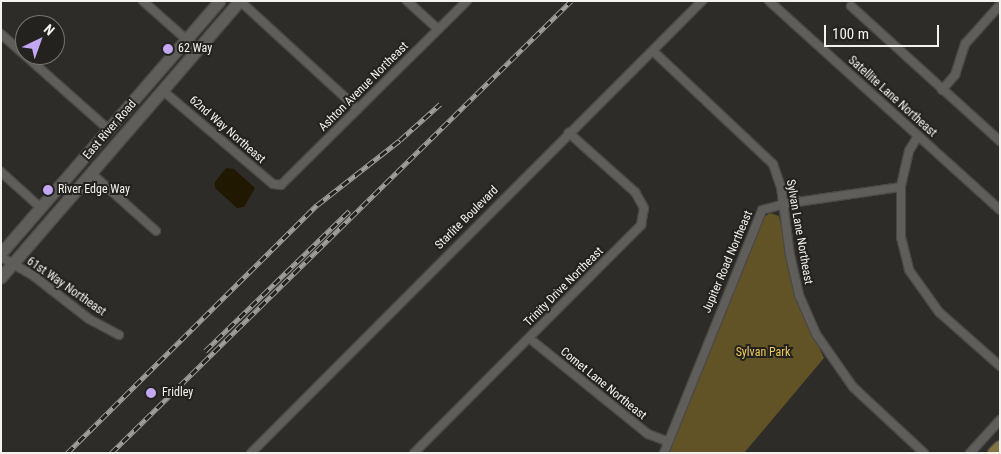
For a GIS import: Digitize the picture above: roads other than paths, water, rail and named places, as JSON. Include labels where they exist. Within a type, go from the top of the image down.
[{"type":"main road","name":"East River Road","points":[[1,255],[219,1]]},
{"type":"main road","name":"East River Road","points":[[1,277],[239,1]]},
{"type":"main road","points":[[994,453],[1000,447]]},
{"type":"street","points":[[142,1],[197,49]]},
{"type":"street","points":[[239,1],[358,109]]},
{"type":"street","points":[[407,1],[438,29]]},
{"type":"street","name":"Ashton Avenue Northeast","points":[[276,186],[285,182],[466,1]]},
{"type":"street","name":"Starlite Boulevard","points":[[251,453],[569,132],[702,1]]},
{"type":"street","name":"Satellite Lane Northeast","points":[[769,1],[1000,210]]},
{"type":"street","points":[[942,90],[955,75],[965,44],[1000,5]]},
{"type":"street","points":[[851,6],[1000,141]]},
{"type":"street","points":[[1,34],[109,130]]},
{"type":"street","name":"Sylvan Lane Northeast","points":[[653,51],[768,157],[779,181],[794,275],[816,334],[853,387],[924,453]]},
{"type":"street","name":"62nd Way Northeast","points":[[162,90],[276,186]]},
{"type":"street","name":"Trinity Drive Northeast","points":[[414,453],[636,230],[644,217],[644,208],[635,192],[569,132]]},
{"type":"street","points":[[918,136],[909,151],[901,187],[901,237],[909,270],[918,286],[939,312],[1000,366]]},
{"type":"street","points":[[1,172],[41,208]]},
{"type":"street","points":[[91,173],[156,231]]},
{"type":"street","name":"Jupiter Road Northeast","points":[[664,453],[666,441],[757,218],[762,210],[784,204],[901,187]]},
{"type":"street","name":"61st Way Northeast","points":[[1,255],[89,319],[118,335]]},
{"type":"street","name":"Comet Lane Northeast","points":[[529,338],[648,434],[666,441]]},
{"type":"street","points":[[970,453],[1000,420]]},
{"type":"railway","points":[[111,453],[571,1]]},
{"type":"railway","points":[[67,453],[317,205],[400,140],[440,104]]},
{"type":"railway","points":[[205,351],[349,211]]},
{"type":"place","name":"62 Way","points":[[168,49]]},
{"type":"place","name":"River Edge Way","points":[[48,190]]},
{"type":"place","name":"Fridley","points":[[151,393]]},
{"type":"park label","name":"Sylvan Park","points":[[763,353]]}]
